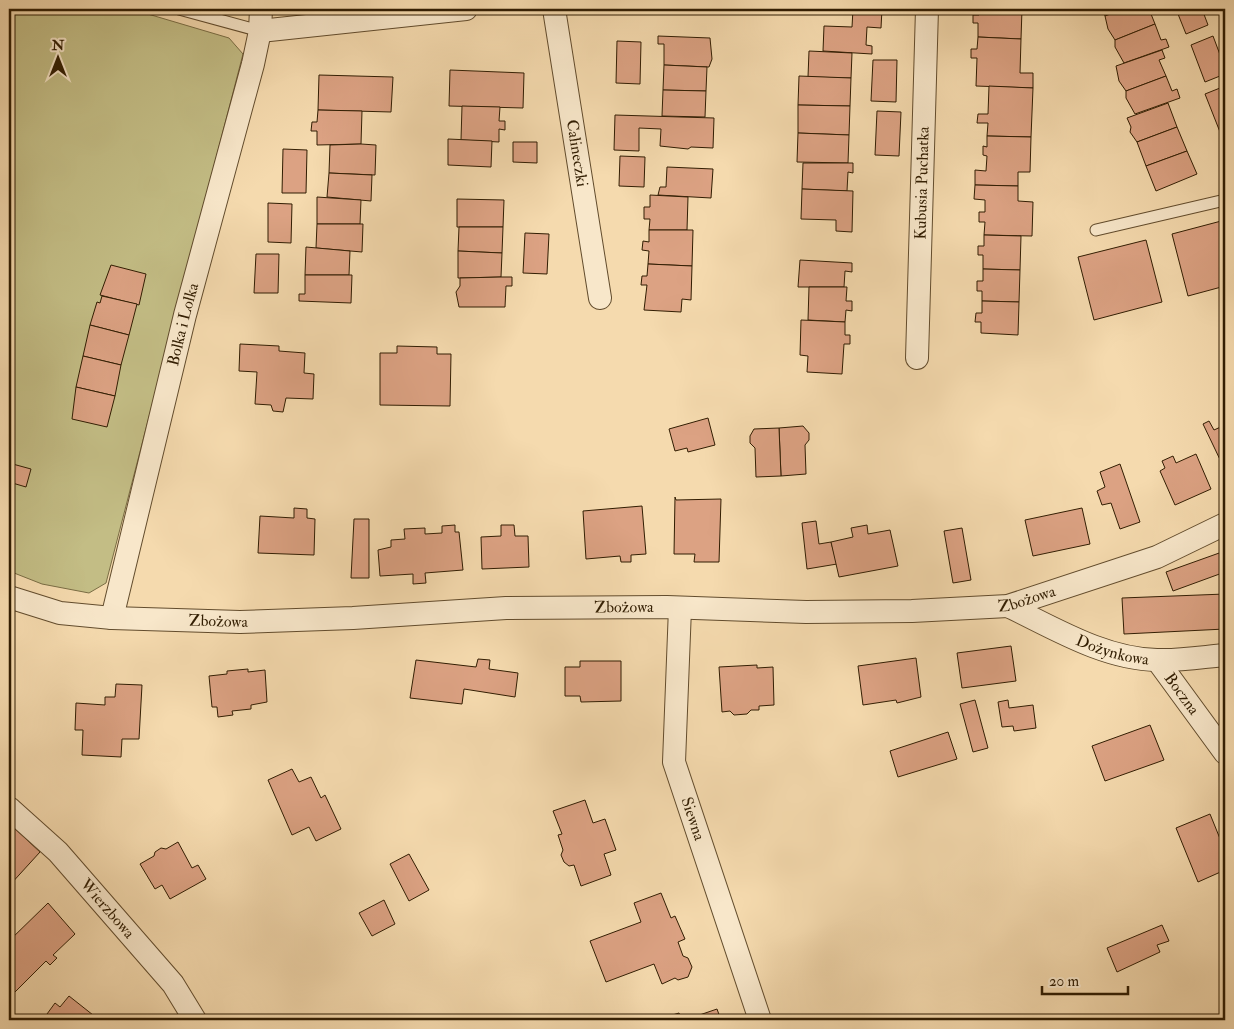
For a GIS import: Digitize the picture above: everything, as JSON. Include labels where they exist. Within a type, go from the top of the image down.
[{"type":"street","name":"Bolka i Lolka","points":[[112,618],[185,315],[260,31],[261,9]]},
{"type":"street","points":[[260,31],[466,9]]},
{"type":"street","name":"Calineczki","points":[[554,9],[600,298]]},
{"type":"street","name":"Kubusia Puchatka","points":[[917,358],[927,9]]},
{"type":"street","name":"Zbożowa","points":[[9,597],[60,613],[112,618],[240,622],[352,618],[506,608],[680,608],[806,612],[912,611],[1008,606],[1157,557],[1225,524]]},
{"type":"street","name":"Dożynkowa","points":[[1008,606],[1104,651],[1128,657],[1157,660],[1225,655]]},
{"type":"street","name":"Siewna","points":[[680,608],[674,762],[760,1020]]},
{"type":"street","name":"Boczna","points":[[1157,660],[1225,753]]},
{"type":"street","name":"Wierzbowa","points":[[9,808],[58,852],[173,984],[196,1020]]},
{"type":"lane","points":[[179,9],[260,31]]},
{"type":"lane","points":[[1096,230],[1225,200]]},
{"type":"shaded area","points":[[15,9],[131,9],[229,38],[243,54],[106,583],[89,593],[42,584],[9,571],[9,12]]},
{"type":"building","points":[[853,9],[882,9],[881,28],[867,27],[866,45],[872,46],[872,54],[823,51],[824,26],[852,27]]},
{"type":"building","points":[[979,9],[1022,9],[1021,39],[978,37],[978,23],[973,23],[973,15],[979,15]]},
{"type":"building","points":[[1102,9],[1124,9],[1105,16]]},
{"type":"building","points":[[1124,9],[1149,9],[1155,24],[1115,40],[1108,29],[1105,16]]},
{"type":"building","points":[[1176,9],[1202,9],[1208,25],[1186,34]]},
{"type":"building","points":[[1155,24],[1161,40],[1166,39],[1169,47],[1124,63],[1115,47],[1115,40]]},
{"type":"building","points":[[658,36],[710,38],[712,59],[709,67],[664,65],[664,44],[658,44]]},
{"type":"building","points":[[1213,36],[1225,68],[1225,74],[1205,82],[1191,45]]},
{"type":"building","points":[[978,37],[1021,39],[1020,73],[1033,73],[1033,88],[976,86],[977,58],[971,58],[971,49],[977,49]]},
{"type":"building","points":[[617,41],[641,42],[640,84],[616,83]]},
{"type":"building","points":[[1162,50],[1165,58],[1159,60],[1166,76],[1126,91],[1119,81],[1116,66]]},
{"type":"building","points":[[809,51],[852,53],[851,78],[808,77]]},
{"type":"building","points":[[873,60],[897,60],[896,102],[871,101]]},
{"type":"building","points":[[664,65],[707,67],[706,91],[663,90]]},
{"type":"building","points":[[450,70],[524,73],[523,108],[449,106]]},
{"type":"building","points":[[319,75],[393,77],[391,112],[318,110]]},
{"type":"building","points":[[799,76],[851,78],[850,106],[798,105]]},
{"type":"building","points":[[1166,76],[1172,91],[1177,89],[1180,98],[1135,114],[1126,98],[1126,91]]},
{"type":"building","points":[[989,86],[1033,88],[1031,137],[987,136],[988,123],[977,123],[978,114],[988,114]]},
{"type":"building","points":[[1225,86],[1225,129],[1220,132],[1205,94]]},
{"type":"building","points":[[663,90],[706,91],[705,117],[662,116]]},
{"type":"building","points":[[1168,103],[1177,127],[1137,142],[1130,132],[1131,127],[1127,118]]},
{"type":"building","points":[[798,105],[850,106],[849,135],[798,133]]},
{"type":"building","points":[[462,106],[500,107],[499,121],[505,121],[505,130],[499,129],[499,142],[461,140]]},
{"type":"building","points":[[318,110],[362,111],[361,144],[317,145],[317,131],[311,131],[312,122],[317,122]]},
{"type":"building","points":[[877,111],[901,112],[899,156],[875,155]]},
{"type":"building","points":[[615,115],[714,118],[713,148],[691,147],[688,149],[660,146],[661,129],[639,128],[639,151],[614,150]]},
{"type":"building","points":[[1177,127],[1187,151],[1146,166],[1137,142]]},
{"type":"building","points":[[798,133],[849,135],[848,163],[797,162]]},
{"type":"building","points":[[987,136],[1031,137],[1030,172],[1018,172],[1018,186],[975,185],[975,170],[986,171],[987,156],[983,155],[983,146],[987,147]]},
{"type":"building","points":[[448,139],[492,141],[491,167],[448,165]]},
{"type":"building","points":[[513,142],[537,142],[537,163],[513,162]]},
{"type":"building","points":[[330,145],[376,145],[375,175],[329,173]]},
{"type":"building","points":[[283,149],[307,150],[306,193],[282,193]]},
{"type":"building","points":[[1187,151],[1197,174],[1156,191],[1146,166]]},
{"type":"building","points":[[620,156],[645,157],[644,187],[619,186]]},
{"type":"building","points":[[803,163],[853,163],[853,173],[848,172],[847,191],[802,189]]},
{"type":"building","points":[[667,167],[713,169],[711,198],[658,195],[660,187],[666,187]]},
{"type":"building","points":[[329,173],[372,175],[371,201],[327,197]]},
{"type":"building","points":[[975,185],[1018,186],[1018,201],[1033,202],[1032,236],[984,235],[985,222],[979,222],[979,212],[985,212],[985,200],[974,199]]},
{"type":"building","points":[[802,189],[853,191],[852,232],[836,231],[836,220],[801,219]]},
{"type":"building","points":[[650,195],[688,197],[687,230],[649,230],[650,219],[644,219],[644,207],[650,207]]},
{"type":"building","points":[[317,197],[361,200],[360,224],[317,224]]},
{"type":"building","points":[[457,199],[504,200],[503,227],[457,227]]},
{"type":"building","points":[[268,203],[292,204],[291,243],[268,242]]},
{"type":"building","points":[[1225,220],[1225,286],[1188,296],[1172,234]]},
{"type":"building","points":[[317,224],[363,224],[362,252],[316,248]]},
{"type":"building","points":[[459,227],[503,227],[502,253],[458,251]]},
{"type":"building","points":[[649,230],[693,230],[692,266],[648,264],[649,251],[642,250],[643,241],[649,242]]},
{"type":"building","points":[[525,233],[549,234],[547,274],[523,273]]},
{"type":"building","points":[[984,235],[1021,236],[1020,270],[983,269],[983,255],[978,255],[978,246],[984,246]]},
{"type":"building","points":[[1146,240],[1162,302],[1094,320],[1078,257]]},
{"type":"building","points":[[306,247],[350,251],[349,275],[305,275]]},
{"type":"building","points":[[458,251],[502,253],[501,277],[458,278]]},
{"type":"building","points":[[256,254],[279,254],[278,293],[254,293]]},
{"type":"building","points":[[800,260],[852,263],[852,272],[845,271],[844,287],[798,287]]},
{"type":"building","points":[[648,264],[692,266],[691,300],[682,299],[681,312],[644,310],[647,285],[641,285],[642,276],[647,276]]},
{"type":"building","points":[[111,265],[146,274],[139,305],[100,295]]},
{"type":"building","points":[[983,269],[1020,270],[1019,302],[982,301],[982,291],[977,291],[977,281],[983,281]]},
{"type":"building","points":[[305,275],[352,275],[351,303],[299,301],[299,294],[305,294]]},
{"type":"building","points":[[512,277],[512,286],[506,286],[505,307],[459,307],[456,292],[460,286],[460,278]]},
{"type":"building","points":[[809,287],[847,287],[846,301],[852,301],[852,311],[846,310],[845,322],[808,320]]},
{"type":"building","points":[[102,296],[137,304],[129,335],[90,325],[97,302],[100,303]]},
{"type":"building","points":[[982,301],[1019,302],[1018,335],[981,333],[981,322],[975,322],[976,313],[982,313]]},
{"type":"building","points":[[801,320],[845,322],[845,335],[850,335],[850,344],[844,344],[842,374],[807,372],[808,356],[800,355]]},
{"type":"building","points":[[90,325],[129,335],[121,365],[83,356]]},
{"type":"building","points":[[240,344],[279,346],[279,351],[305,353],[304,373],[314,374],[313,399],[286,398],[283,412],[273,411],[271,405],[255,404],[257,372],[239,371]]},
{"type":"building","points":[[397,346],[437,347],[437,354],[451,354],[450,406],[380,405],[380,353],[397,353]]},
{"type":"building","points":[[83,356],[121,365],[115,396],[76,387]]},
{"type":"building","points":[[76,387],[115,396],[107,427],[72,419]]},
{"type":"building","points":[[708,418],[715,445],[688,452],[687,448],[675,451],[669,429]]},
{"type":"building","points":[[1209,421],[1214,430],[1225,425],[1225,470],[1203,424]]},
{"type":"building","points":[[803,426],[809,433],[809,440],[805,445],[806,474],[781,476],[779,428]]},
{"type":"building","points":[[779,428],[781,476],[756,477],[755,448],[750,443],[750,436],[754,429]]},
{"type":"building","points":[[1196,454],[1211,489],[1175,505],[1160,471],[1165,468],[1162,461],[1173,456],[1176,463]]},
{"type":"building","points":[[9,463],[31,469],[26,487],[9,482]]},
{"type":"building","points":[[1120,464],[1140,522],[1120,529],[1111,503],[1102,505],[1097,491],[1105,487],[1100,472]]},
{"type":"building","points":[[675,497],[676,500],[721,499],[719,562],[694,562],[695,554],[674,554]]},
{"type":"building","points":[[642,506],[646,554],[631,555],[631,562],[621,562],[620,556],[586,559],[583,511]]},
{"type":"building","points":[[294,508],[307,509],[307,518],[315,519],[314,555],[258,553],[260,516],[294,518]]},
{"type":"building","points":[[1082,508],[1090,544],[1033,556],[1025,520]]},
{"type":"building","points":[[354,519],[369,519],[369,578],[351,578]]},
{"type":"building","points":[[816,521],[819,544],[831,542],[837,564],[807,569],[802,523]]},
{"type":"building","points":[[455,525],[455,532],[459,532],[463,570],[425,573],[426,583],[413,584],[413,574],[380,576],[378,550],[391,547],[391,540],[405,539],[404,529],[425,528],[425,534],[442,533],[442,526]]},
{"type":"building","points":[[501,525],[514,525],[515,536],[528,536],[529,567],[482,569],[481,537],[501,536]]},
{"type":"building","points":[[867,525],[868,534],[890,530],[898,566],[839,577],[831,542],[853,537],[851,528]]},
{"type":"building","points":[[962,528],[971,580],[953,583],[944,531]]},
{"type":"building","points":[[1222,552],[1225,561],[1225,572],[1173,591],[1166,572]]},
{"type":"building","points":[[1225,594],[1225,629],[1124,634],[1122,598]]},
{"type":"building","points":[[1011,646],[1016,681],[962,688],[957,653]]},
{"type":"building","points":[[916,658],[921,697],[897,703],[896,700],[863,705],[858,666]]},
{"type":"building","points":[[478,659],[490,660],[489,669],[518,673],[515,697],[464,689],[462,704],[410,698],[416,660],[476,667]]},
{"type":"building","points":[[580,661],[621,661],[621,701],[581,702],[580,696],[565,696],[565,667],[580,667]]},
{"type":"building","points":[[757,665],[757,668],[773,667],[774,705],[759,706],[759,710],[751,710],[747,714],[734,715],[730,711],[722,712],[719,667]]},
{"type":"building","points":[[248,669],[248,672],[265,670],[267,702],[251,705],[251,709],[232,711],[233,715],[218,717],[217,707],[212,707],[209,676],[227,674],[227,671]]},
{"type":"building","points":[[116,684],[142,685],[139,739],[122,739],[121,757],[82,755],[83,730],[75,730],[76,703],[105,705],[105,697],[115,697]]},
{"type":"building","points":[[975,700],[988,748],[973,752],[960,704]]},
{"type":"building","points":[[1008,700],[1009,708],[1033,705],[1036,728],[1014,731],[1013,726],[1002,727],[998,702]]},
{"type":"building","points":[[1150,725],[1164,760],[1105,781],[1092,746]]},
{"type":"building","points":[[948,732],[957,759],[898,777],[890,751]]},
{"type":"building","points":[[292,769],[299,782],[311,777],[321,798],[325,795],[341,829],[316,841],[309,827],[292,835],[268,780]]},
{"type":"building","points":[[585,800],[593,823],[605,819],[616,850],[604,854],[611,875],[581,886],[574,865],[569,866],[564,862],[561,855],[563,850],[558,835],[562,834],[553,811]]},
{"type":"building","points":[[1210,814],[1225,851],[1225,870],[1198,882],[1176,828]]},
{"type":"building","points":[[9,823],[40,852],[9,886]]},
{"type":"building","points":[[178,842],[192,868],[198,865],[206,879],[170,899],[162,885],[155,889],[140,864],[154,856],[155,852],[161,848],[166,849]]},
{"type":"building","points":[[409,854],[429,890],[409,901],[390,864]]},
{"type":"building","points":[[661,893],[671,918],[675,916],[685,939],[678,942],[683,956],[688,958],[692,967],[688,977],[678,980],[675,978],[662,984],[654,964],[606,982],[590,941],[641,922],[634,903]]},
{"type":"building","points":[[384,900],[395,924],[372,936],[359,913]]},
{"type":"building","points":[[48,903],[75,934],[53,955],[57,958],[50,965],[46,961],[9,998],[9,941]]},
{"type":"building","points":[[1162,925],[1169,941],[1157,945],[1160,952],[1117,972],[1107,948]]},
{"type":"building","points":[[69,996],[93,1015],[88,1020],[50,1020],[52,1018],[47,1014],[55,1003],[60,1007]]},
{"type":"building","points":[[717,1009],[721,1020],[685,1020]]},
{"type":"building","points":[[679,1013],[682,1020],[656,1020]]}]
